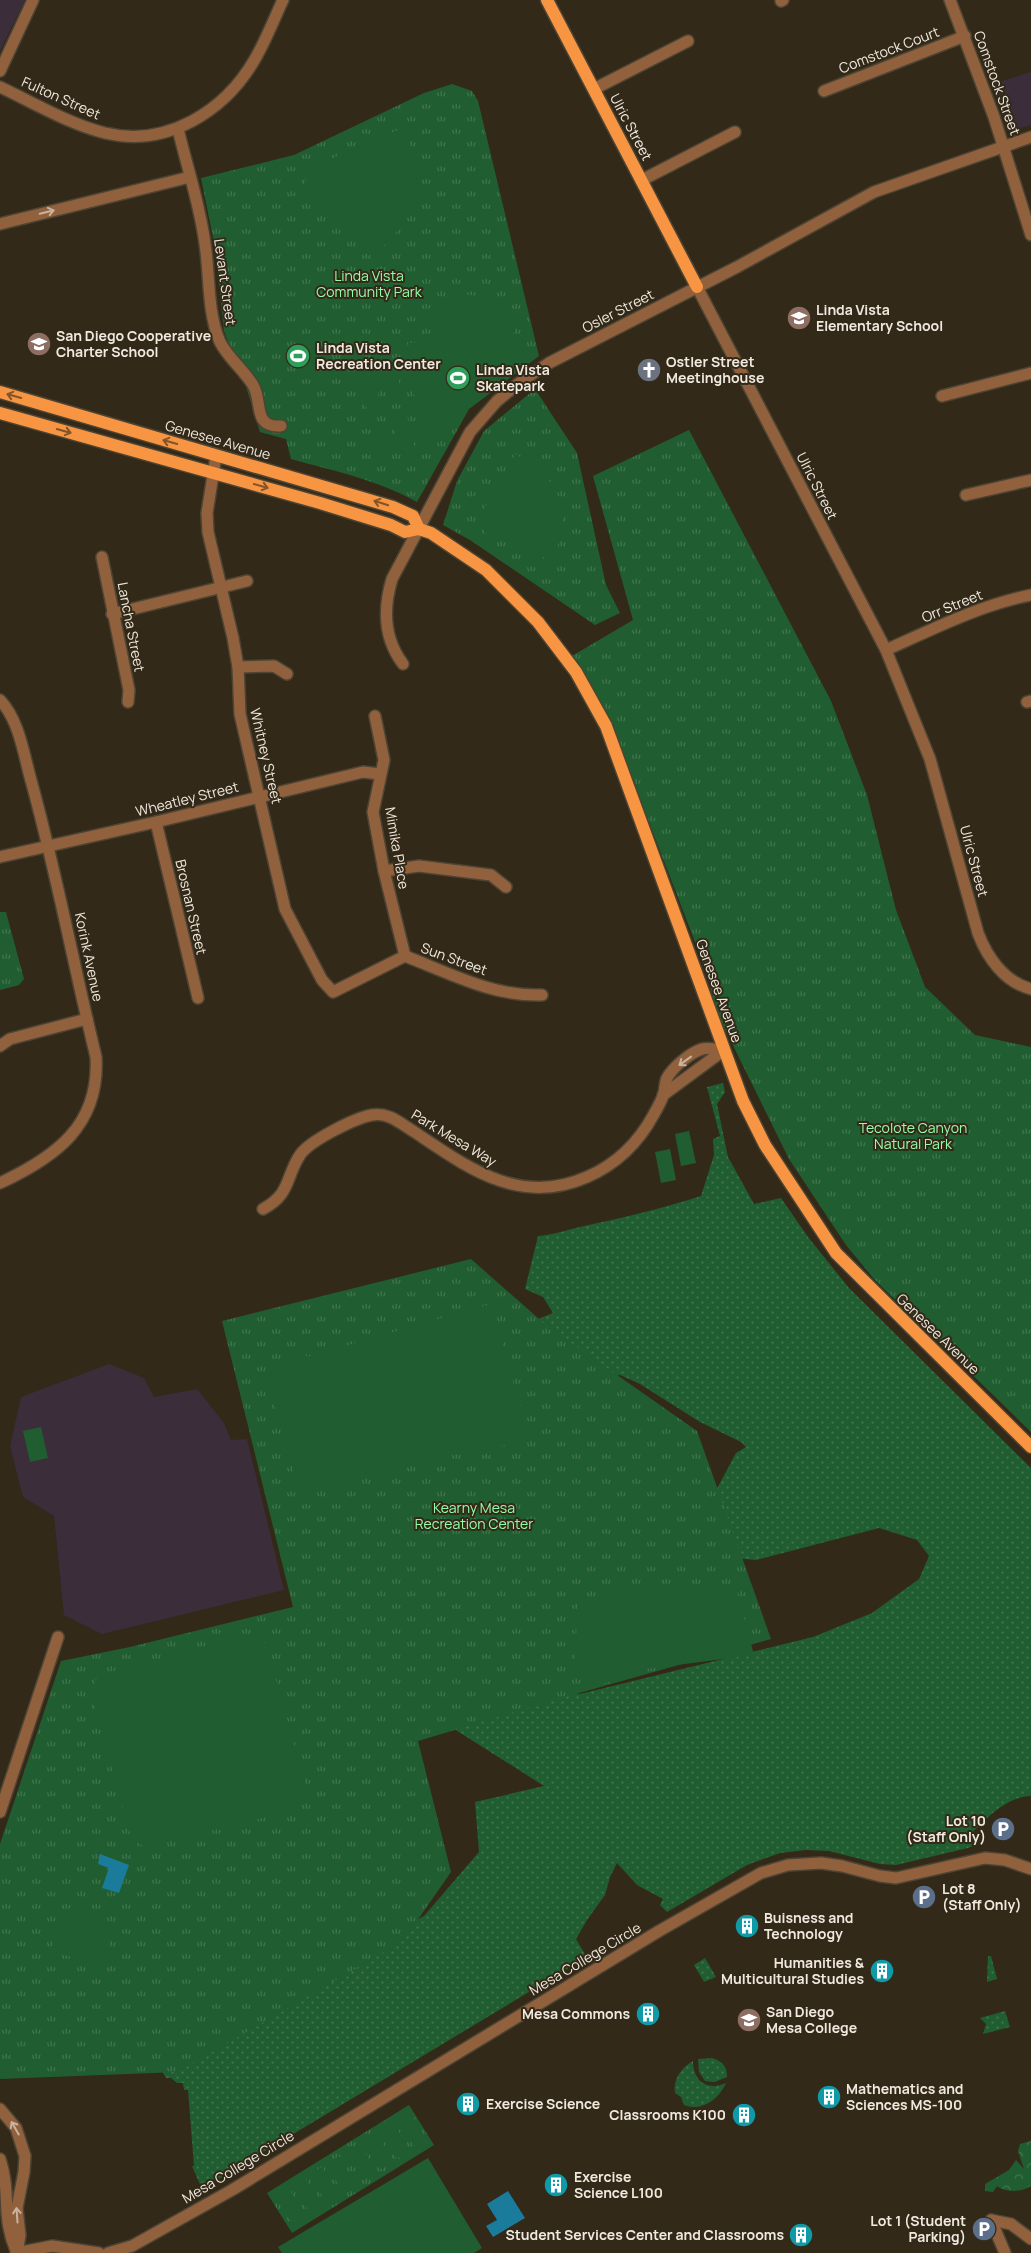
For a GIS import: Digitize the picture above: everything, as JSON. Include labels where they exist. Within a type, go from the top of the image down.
[{"type":"main road","name":"Ulric Street","points":[[547,0],[697,287]]},
{"type":"main road","name":"Genesee Avenue","points":[[0,392],[393,507],[413,516],[419,530]]},
{"type":"main road","name":"Genesee Avenue","points":[[0,413],[320,502],[391,525],[405,532],[419,530],[431,533],[486,570],[538,622],[576,672],[606,726],[718,1028],[743,1101],[765,1145],[836,1253],[1031,1447]]},
{"type":"street","points":[[0,71],[33,0]]},
{"type":"street","name":"Fulton Street","points":[[0,87],[86,127],[107,133],[144,136],[178,129],[196,121],[235,87],[255,59],[284,0]]},
{"type":"street","name":"Comstock Street","points":[[950,0],[965,36],[1004,147],[1031,235]]},
{"type":"street","name":"Comstock Court","points":[[824,91],[965,36]]},
{"type":"street","points":[[594,89],[688,41]]},
{"type":"street","name":"Levant Street","points":[[178,129],[205,243],[212,314],[221,343],[254,386],[260,416],[266,424],[281,426]]},
{"type":"street","points":[[642,180],[735,132]]},
{"type":"street","name":"Osler Street","points":[[403,664],[393,651],[386,623],[386,597],[392,579],[470,432],[497,401],[519,383],[549,363],[697,287],[874,192],[1031,137]]},
{"type":"street","points":[[0,224],[190,177]]},
{"type":"street","name":"Ulric Street","points":[[697,287],[886,650],[930,759],[978,933],[985,952],[1001,972],[1023,987],[1031,989]]},
{"type":"street","points":[[942,396],[1031,373]]},
{"type":"street","name":"Whitney Street","points":[[216,456],[207,513],[208,532],[238,667],[240,714],[285,909],[292,927],[322,980],[333,992]]},
{"type":"street","points":[[966,495],[1031,480]]},
{"type":"street","name":"Lancha Street","points":[[102,557],[112,614],[129,690],[128,702]]},
{"type":"street","points":[[112,614],[247,581]]},
{"type":"street","name":"Orr Street","points":[[886,650],[950,621],[997,604],[1031,595]]},
{"type":"street","points":[[238,667],[274,666],[287,674]]},
{"type":"street","name":"Korink Avenue","points":[[0,700],[7,707],[16,726],[49,847],[96,1058],[97,1072],[93,1098],[86,1114],[72,1136],[50,1155],[0,1183]]},
{"type":"street","name":"Mimika Place","points":[[375,716],[384,760],[373,812],[384,871],[405,956]]},
{"type":"street","name":"Wheatley Street","points":[[0,857],[363,772],[380,774]]},
{"type":"street","name":"Brosnan Street","points":[[156,822],[198,998]]},
{"type":"street","points":[[384,871],[420,866],[491,875],[506,887]]},
{"type":"street","name":"Sun Street","points":[[333,992],[405,956],[502,992],[525,996],[542,994]]},
{"type":"street","points":[[0,1046],[10,1039],[87,1019]]},
{"type":"street","name":"Park Mesa Way","points":[[263,1209],[280,1198],[299,1157],[311,1142],[372,1115],[388,1115],[461,1163],[490,1179],[516,1186],[551,1186],[586,1178],[618,1160],[632,1147],[644,1131],[663,1095],[666,1079],[682,1062],[702,1049],[724,1050]]},
{"type":"street","points":[[0,1812],[58,1637]]},
{"type":"street","name":"Mesa College Circle","points":[[108,2253],[132,2246],[232,2190],[761,1872],[788,1865],[821,1863],[896,1878],[985,1858],[1005,1860],[1031,1869]]},
{"type":"street","points":[[0,2109],[16,2128],[24,2151],[23,2178],[16,2208],[20,2235],[17,2253]]},
{"type":"street","points":[[0,2158],[5,2178],[2,2212],[4,2227],[8,2241],[17,2253]]},
{"type":"street","points":[[1006,2253],[992,2220],[1011,2224],[1031,2239]]},
{"type":"street","points":[[17,2253],[52,2246],[99,2253]]},
{"type":"shaded area","points":[[0,0],[25,0],[0,51]]},
{"type":"shaded area","points":[[1031,72],[1031,125],[1010,131],[992,84]]},
{"type":"shaded area","points":[[109,1364],[144,1378],[154,1397],[197,1389],[224,1423],[231,1440],[247,1439],[284,1590],[102,1634],[64,1615],[54,1516],[23,1497],[10,1446],[21,1397]]},
{"type":"green space","name":"Linda Vista Community Park","points":[[452,84],[472,91],[478,101],[539,356],[469,409],[417,502],[371,482],[291,459],[286,439],[260,432],[245,383],[245,368],[230,347],[224,331],[215,247],[201,178],[294,155],[424,93]]},
{"type":"green space","points":[[403,128],[417,169],[418,197],[413,210],[376,254],[335,223],[304,188],[308,172],[341,154]]},
{"type":"green space","name":"Linda Vista Skatepark","points":[[454,293],[510,300],[515,329],[509,347],[520,353],[527,360],[521,367],[477,397],[444,439],[425,445],[413,389],[408,343],[434,343],[435,304]]},
{"type":"green space","points":[[345,334],[369,349],[361,363],[336,347]]},
{"type":"green space","points":[[396,370],[404,401],[389,405],[381,373]]},
{"type":"green space","points":[[374,375],[381,407],[367,410],[359,379]]},
{"type":"green space","points":[[535,389],[577,453],[606,585],[620,613],[595,625],[470,540],[443,525],[457,481],[484,431]]},
{"type":"green space","points":[[408,418],[415,449],[400,453],[393,421]]},
{"type":"green space","points":[[385,423],[393,455],[378,458],[371,427]]},
{"type":"green space","name":"Tecolote Canyon Natural Park","points":[[689,430],[831,701],[867,795],[896,910],[925,987],[975,1035],[1031,1047],[1031,1432],[874,1279],[846,1245],[789,1159],[718,1015],[705,968],[616,736],[582,670],[572,656],[633,620],[593,476]]},
{"type":"green space","points":[[515,454],[543,474],[553,486],[560,499],[563,513],[562,528],[558,544],[550,561],[506,538],[503,542],[485,533],[481,515],[490,498],[492,500]]},
{"type":"green space","points":[[0,912],[6,912],[24,979],[19,985],[0,990]]},
{"type":"green space","points":[[723,1083],[725,1092],[717,1104],[728,1157],[754,1204],[781,1198],[808,1237],[849,1288],[1031,1468],[1031,1796],[1014,1800],[990,1815],[971,1834],[973,1841],[976,1841],[973,1846],[968,1848],[896,1865],[880,1864],[829,1851],[806,1850],[780,1853],[747,1865],[667,1912],[660,1905],[663,1899],[637,1885],[617,1863],[610,1877],[605,1895],[576,1939],[586,1956],[582,1960],[202,2189],[192,2166],[194,2166],[188,2090],[184,2090],[183,2083],[177,2083],[171,2078],[166,2078],[155,2059],[424,1916],[479,1852],[475,1802],[544,1786],[426,1711],[564,1691],[580,1694],[813,1637],[872,1613],[919,1579],[929,1556],[917,1540],[879,1528],[756,1560],[734,1558],[711,1500],[736,1453],[746,1447],[741,1442],[700,1422],[640,1384],[620,1375],[571,1387],[528,1323],[553,1313],[543,1297],[525,1289],[538,1236],[554,1234],[641,1213],[701,1196],[714,1155],[713,1139],[720,1136],[707,1087]]},
{"type":"green space","points":[[689,1131],[696,1163],[681,1166],[675,1134]]},
{"type":"green space","points":[[670,1149],[676,1180],[661,1183],[655,1152]]},
{"type":"green space","name":"Kearny Mesa Recreation Center","points":[[471,1259],[547,1326],[697,1431],[771,1639],[418,1741],[451,1872],[403,1941],[178,2072],[0,2079],[0,1844],[61,1661],[130,1647],[293,1607],[222,1321]]},
{"type":"green space","points":[[491,1304],[526,1427],[517,1442],[482,1451],[480,1448],[300,1494],[266,1374],[272,1362],[305,1353],[307,1357]]},
{"type":"green space","points":[[41,1427],[48,1458],[30,1462],[23,1431]]},
{"type":"green space","points":[[602,1587],[702,1589],[714,1592],[737,1591],[754,1655],[631,1671],[625,1680],[584,1686],[583,1661],[575,1661],[578,1597],[602,1598]]},
{"type":"green space","points":[[253,1634],[266,1644],[307,1791],[298,1809],[146,1847],[132,1840],[90,1690],[99,1675]]},
{"type":"green space","points":[[65,1910],[115,1927],[102,1967],[51,1950]]},
{"type":"green space","points":[[988,1956],[991,1956],[997,1979],[987,1982]]},
{"type":"green space","points":[[705,1958],[716,1977],[704,1982],[694,1965]]},
{"type":"green space","points":[[1005,2011],[1010,2027],[983,2034],[986,2024],[980,2018]]},
{"type":"green space","points":[[712,2058],[723,2064],[727,2077],[715,2082],[705,2081],[699,2072],[698,2059]]},
{"type":"green space","points":[[693,2061],[696,2074],[703,2083],[713,2086],[726,2083],[714,2099],[697,2107],[684,2105],[681,2097],[675,2093],[675,2083],[679,2074]]},
{"type":"green space","points":[[409,2105],[434,2145],[292,2233],[267,2193]]},
{"type":"green space","points":[[411,2113],[427,2141],[415,2148],[398,2121]]},
{"type":"green space","points":[[394,2123],[410,2151],[397,2159],[381,2131]]},
{"type":"green space","points":[[377,2134],[393,2161],[381,2169],[364,2141]]},
{"type":"green space","points":[[1031,2141],[1031,2186],[1023,2190],[1014,2191],[1005,2190],[997,2186],[993,2192],[985,2191],[985,2184],[1009,2170],[1016,2160],[1024,2169],[1018,2151],[1020,2144]]},
{"type":"green space","points":[[360,2144],[376,2171],[364,2179],[347,2151]]},
{"type":"green space","points":[[339,2156],[355,2184],[343,2192],[326,2164]]},
{"type":"green space","points":[[428,2158],[482,2248],[474,2253],[282,2253],[278,2247]]},
{"type":"green space","points":[[322,2167],[338,2194],[326,2202],[309,2174]]},
{"type":"green space","points":[[305,2177],[321,2205],[309,2212],[292,2184]]},
{"type":"green space","points":[[288,2187],[304,2215],[292,2222],[275,2195]]},
{"type":"water","points":[[100,1854],[129,1865],[119,1893],[102,1888],[109,1868],[98,1864]]},
{"type":"water","points":[[508,2191],[525,2218],[493,2237],[486,2226],[497,2220],[487,2204]]},
{"type":"place","name":"Linda Vista Elementary School","points":[[799,318]]},
{"type":"place","name":"San Diego Cooperative Charter School","points":[[39,344]]},
{"type":"place","name":"Linda Vista Recreation Center","points":[[298,356]]},
{"type":"place","name":"Ostler Street Meetinghouse","points":[[649,370]]},
{"type":"place","name":"Linda Vista Skatepark","points":[[458,378]]},
{"type":"place","name":"Lot 10 (Staff Only)","points":[[1003,1829]]},
{"type":"place","name":"Lot 8 (Staff Only)","points":[[924,1897]]},
{"type":"place","name":"Buisness and Technology","points":[[747,1926]]},
{"type":"place","name":"Humanities & Multicultural Studies","points":[[882,1971]]},
{"type":"place","name":"Mesa Commons","points":[[648,2014]]},
{"type":"place","name":"San Diego Mesa College","points":[[749,2020]]},
{"type":"place","name":"Mathematics and Sciences MS-100","points":[[829,2097]]},
{"type":"place","name":"Exercise Science","points":[[468,2104]]},
{"type":"place","name":"Classrooms K100","points":[[744,2115]]},
{"type":"place","name":"Exercise Science L100","points":[[556,2185]]},
{"type":"place","name":"Lot 1 (Student Parking)","points":[[984,2229]]},
{"type":"place","name":"Student Services Center and Classrooms","points":[[801,2235]]}]
